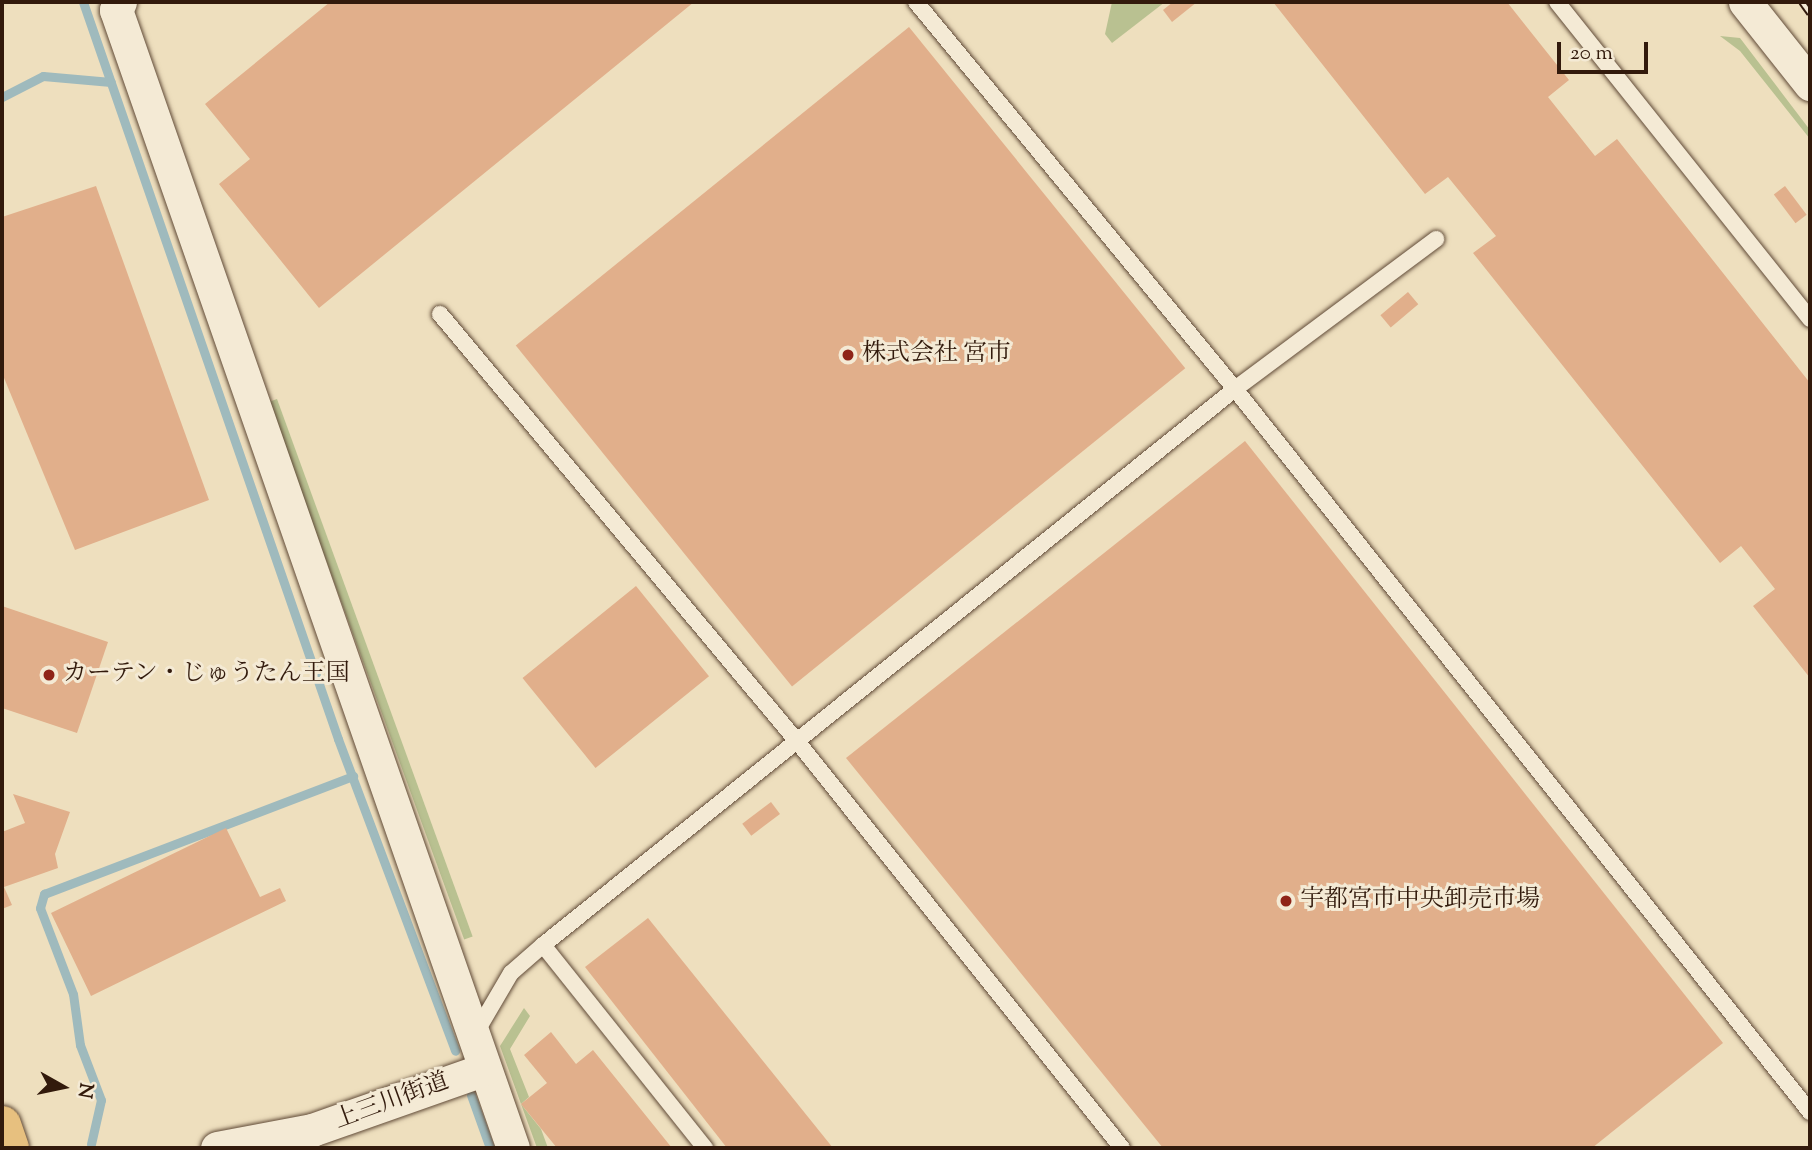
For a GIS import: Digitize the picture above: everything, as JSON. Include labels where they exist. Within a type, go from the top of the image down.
[{"type":"highway","points":[[2,1125],[10,1148]]},
{"type":"street","points":[[120,2],[116,10],[513,1148]]},
{"type":"street","points":[[1745,2],[1810,84]]},
{"type":"street","name":"上三川街道","points":[[217,1148],[312,1130],[485,1069]]},
{"type":"lane","points":[[916,2],[1235,389],[1810,1112]]},
{"type":"lane","points":[[1557,2],[1810,319]]},
{"type":"lane","points":[[473,1036],[512,974],[543,944],[1235,389],[1436,239]]},
{"type":"lane","points":[[440,314],[796,740],[1122,1148]]},
{"type":"lane","points":[[543,944],[705,1148]]},
{"type":"green space","points":[[1112,2],[1165,2],[1112,43],[1105,34]]},
{"type":"green space","points":[[1720,36],[1740,38],[1810,130],[1810,139],[1740,51]]},
{"type":"green space","points":[[277,399],[473,937],[464,940],[269,402]]},
{"type":"green space","points":[[524,1008],[530,1016],[510,1049],[529,1097],[521,1104],[500,1046]]},
{"type":"green space","points":[[521,1104],[541,1129],[548,1148],[537,1148]]},
{"type":"building","points":[[330,2],[694,2],[319,308],[219,184],[250,159],[205,104]]},
{"type":"building","points":[[1173,2],[1197,2],[1172,22],[1163,10]]},
{"type":"building","points":[[1273,2],[1507,2],[1569,80],[1548,97],[1595,156],[1617,139],[1810,383],[1810,678],[1753,606],[1775,589],[1741,546],[1720,563],[1473,253],[1496,236],[1448,177],[1425,194]]},
{"type":"building","name":"株式会社 宮市","points":[[909,27],[1185,368],[792,687],[516,345]]},
{"type":"building","points":[[96,186],[209,500],[75,550],[2,373],[2,217]]},
{"type":"building","points":[[1785,186],[1807,215],[1795,223],[1774,194]]},
{"type":"building","points":[[1408,292],[1418,304],[1391,327],[1380,315]]},
{"type":"building","name":"宇都宮市中央卸売市場","points":[[1245,441],[1723,1043],[1592,1148],[1163,1148],[846,758]]},
{"type":"building","points":[[636,586],[709,676],[596,768],[523,678]]},
{"type":"building","name":"カーテン・じゅうたん王国","points":[[2,606],[108,642],[77,733],[2,708]]},
{"type":"building","points":[[13,794],[70,812],[55,854],[58,868],[4,887],[12,905],[2,909],[2,832],[25,823]]},
{"type":"building","points":[[771,802],[780,814],[751,836],[742,824]]},
{"type":"building","points":[[226,828],[260,897],[280,888],[286,901],[91,996],[51,913]]},
{"type":"building","points":[[648,918],[833,1148],[727,1148],[585,967]]},
{"type":"building","points":[[551,1032],[576,1064],[593,1050],[672,1148],[557,1148],[521,1104],[547,1083],[524,1055]]},
{"type":"waterway","points":[[83,2],[338,739],[455,1051]]},
{"type":"waterway","points":[[2,97],[43,76],[111,82]]},
{"type":"waterway","points":[[91,1144],[101,1100],[80,1045],[73,994],[40,908],[44,894],[353,776]]},
{"type":"waterway","points":[[471,1095],[490,1148]]},
{"type":"railway","points":[[1802,2],[1810,13]]},
{"type":"place","name":"株式会社 宮市","points":[[848,355]]},
{"type":"place","name":"カーテン・じゅうたん王国","points":[[49,675]]},
{"type":"place","name":"宇都宮市中央卸売市場","points":[[1286,901]]}]
